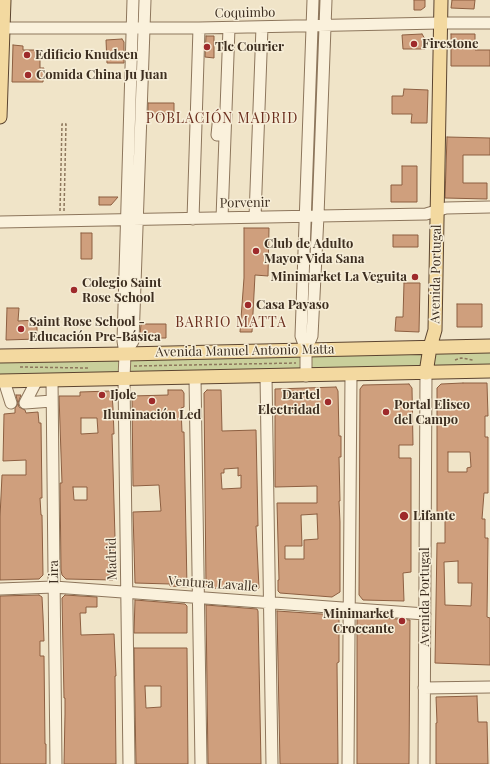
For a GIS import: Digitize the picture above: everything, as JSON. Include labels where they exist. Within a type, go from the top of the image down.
[{"type":"main road","points":[[0,117],[4,0]]},
{"type":"main road","name":"Avenida Portugal","points":[[426,373],[430,347],[435,330],[440,0]]},
{"type":"main road","name":"Avenida Manuel Antonio Matta","points":[[0,356],[125,358],[306,350],[490,346]]},
{"type":"main road","name":"Avenida Manuel Antonio Matta","points":[[2,381],[266,376],[306,370],[351,375],[490,371]]},
{"type":"street","name":"Madrid","points":[[129,764],[124,379],[125,358],[123,341],[133,0]]},
{"type":"street","name":"Madrid","points":[[125,358],[132,341],[138,220],[145,0]]},
{"type":"street","points":[[306,370],[306,350],[301,336],[313,0]]},
{"type":"street","points":[[306,350],[312,336],[326,0]]},
{"type":"street","name":"Coquimbo","points":[[2,28],[229,28],[440,22],[490,23]]},
{"type":"street","points":[[255,217],[262,27]]},
{"type":"street","points":[[193,218],[199,28]]},
{"type":"street","points":[[222,218],[229,28]]},
{"type":"street","name":"Porvenir","points":[[0,222],[426,214],[446,208],[490,207]]},
{"type":"street","name":"Avenida Portugal","points":[[424,764],[426,373]]},
{"type":"street","points":[[348,764],[351,375]]},
{"type":"street","points":[[266,376],[272,764]]},
{"type":"street","points":[[195,378],[201,764]]},
{"type":"street","points":[[17,403],[37,380]]},
{"type":"street","name":"Lira","points":[[52,380],[56,764]]},
{"type":"street","points":[[2,381],[17,403]]},
{"type":"street","points":[[0,404],[52,401]]},
{"type":"street","name":"Ventura Lavalle","points":[[0,589],[54,587],[425,614]]},
{"type":"street","points":[[424,688],[490,686]]},
{"type":"path","points":[[60,209],[62,124],[66,124],[64,208]]},
{"type":"path","points":[[125,358],[132,366],[290,362],[306,370]]},
{"type":"path","points":[[451,362],[461,358],[475,361]]},
{"type":"path","points":[[16,367],[91,368]]},
{"type":"green space","points":[[490,352],[490,365],[0,375],[0,362]]},
{"type":"building","points":[[414,0],[425,0],[425,7],[421,10],[414,10]]},
{"type":"building","points":[[452,0],[475,0],[474,9],[451,8]]},
{"type":"building","name":"Firestone","points":[[422,34],[425,39],[425,49],[403,49],[402,35]]},
{"type":"building","points":[[451,34],[475,34],[475,50],[490,50],[490,66],[451,66]]},
{"type":"building","name":"Tlc Courier","points":[[206,36],[214,36],[214,58],[205,57]]},
{"type":"building","points":[[122,39],[124,42],[124,63],[107,63],[106,40]]},
{"type":"building","points":[[13,45],[23,46],[23,50],[40,50],[40,68],[44,68],[43,82],[12,82]]},
{"type":"building","points":[[404,89],[428,90],[427,123],[411,123],[412,114],[392,114],[392,96],[403,96]]},
{"type":"building","points":[[148,103],[174,103],[174,114],[148,114]]},
{"type":"building","points":[[447,137],[490,138],[490,155],[463,155],[463,183],[487,183],[487,199],[445,198]]},
{"type":"building","points":[[402,166],[417,166],[417,202],[391,202],[391,185],[402,185]]},
{"type":"building","points":[[99,197],[118,197],[111,205],[99,205]]},
{"type":"building","name":"Club de Adulto Mayor Vida Sana","points":[[244,228],[269,228],[268,276],[255,275],[252,332],[240,332],[244,278]]},
{"type":"building","points":[[81,233],[92,233],[92,259],[81,259]]},
{"type":"building","points":[[393,235],[418,235],[418,247],[393,247]]},
{"type":"building","points":[[404,283],[420,283],[419,332],[395,331],[396,317],[403,317]]},
{"type":"building","points":[[457,304],[482,304],[482,327],[457,327]]},
{"type":"building","name":"Saint Rose School - Educación Pre-Básica","points":[[7,308],[19,308],[18,321],[37,320],[37,339],[6,340]]},
{"type":"building","points":[[141,324],[166,324],[166,338],[143,338],[140,336]]},
{"type":"building","points":[[487,383],[488,416],[485,416],[485,437],[488,437],[488,493],[484,493],[482,519],[485,519],[485,538],[488,538],[487,617],[490,618],[490,665],[435,663],[437,543],[445,543],[445,518],[437,518],[437,388],[441,384]],"holes":[[[448,452],[470,452],[471,467],[467,468],[467,472],[448,472]],[[458,561],[458,583],[472,583],[471,606],[445,605],[444,562]]]},
{"type":"building","points":[[409,384],[412,388],[413,445],[399,445],[399,458],[411,458],[411,572],[403,573],[404,601],[363,600],[359,595],[360,389],[363,385]]},
{"type":"building","points":[[336,387],[338,391],[339,436],[341,436],[341,457],[339,457],[340,592],[332,597],[280,593],[278,591],[277,503],[317,503],[317,486],[275,487],[275,389]],"holes":[[[317,514],[318,539],[304,540],[304,559],[285,559],[285,546],[302,546],[301,515]]]},
{"type":"building","points":[[168,390],[182,390],[184,393],[184,407],[181,408],[182,432],[184,432],[187,587],[170,586],[170,584],[135,583],[133,512],[161,511],[159,485],[133,486],[132,396],[168,395]]},
{"type":"building","points":[[207,390],[221,390],[222,431],[256,430],[258,526],[256,526],[259,588],[256,590],[209,588],[206,586],[204,393]],"holes":[[[238,468],[238,476],[241,475],[241,488],[222,489],[221,473],[224,473],[224,469]]]},
{"type":"building","points":[[110,391],[112,394],[115,538],[115,571],[113,571],[113,580],[66,579],[62,575],[61,570],[60,483],[62,483],[59,396],[80,396],[80,392]],"holes":[[[81,418],[97,418],[98,433],[81,434]],[[73,487],[87,487],[87,500],[74,500]]]},
{"type":"building","points":[[16,395],[21,395],[18,403],[19,407],[25,410],[26,413],[38,412],[39,423],[41,423],[42,498],[40,498],[42,515],[43,575],[39,579],[0,580],[2,475],[26,475],[26,460],[3,461],[4,414],[15,413],[15,408],[18,404]]},
{"type":"building","points":[[39,595],[42,597],[43,616],[44,641],[40,641],[40,656],[44,656],[46,764],[0,764],[0,596]]},
{"type":"building","points":[[65,595],[97,597],[97,607],[86,607],[86,613],[80,613],[81,635],[114,634],[116,676],[116,764],[64,764],[65,698],[62,598]]},
{"type":"building","points":[[135,600],[185,604],[187,606],[187,633],[134,633]]},
{"type":"building","points":[[206,605],[257,609],[258,611],[261,764],[208,764]]},
{"type":"building","points":[[277,611],[336,615],[339,618],[339,662],[337,663],[338,764],[280,764]]},
{"type":"building","points":[[360,616],[410,620],[409,764],[357,764],[357,619]]},
{"type":"building","points":[[134,648],[187,648],[188,764],[136,764]],"holes":[[[145,686],[161,686],[161,707],[146,708]]]},
{"type":"building","points":[[477,696],[478,722],[487,722],[488,764],[436,764],[436,697]]},
{"type":"place","name":"Firestone","points":[[414,44]]},
{"type":"place","name":"Tlc Courier","points":[[207,47]]},
{"type":"place","name":"Edificio Knudsen","points":[[27,55]]},
{"type":"place","name":"Comida China Ju Juan","points":[[28,75]]},
{"type":"place","name":"Club de Adulto Mayor Vida Sana","points":[[256,251]]},
{"type":"place","name":"Minimarket La Veguita","points":[[415,277]]},
{"type":"place","name":"Colegio Saint Rose School","points":[[74,290]]},
{"type":"place","name":"Casa Payaso","points":[[248,305]]},
{"type":"place","name":"Saint Rose School - Educación Pre-Básica","points":[[21,329]]},
{"type":"place","name":"Ijole","points":[[102,395]]},
{"type":"place","name":"Iluminación Led","points":[[152,401]]},
{"type":"place","name":"Dartel Electridad","points":[[328,402]]},
{"type":"place","name":"Portal Eliseo del Campo","points":[[386,412]]},
{"type":"place","name":"Lifante","points":[[404,516]]},
{"type":"place","name":"Minimarket Croccante","points":[[402,621]]},
{"type":"district","name":"POBLACIÓN MADRID","points":[[222,119]]},
{"type":"district","name":"BARRIO MATTA","points":[[231,323]]}]
